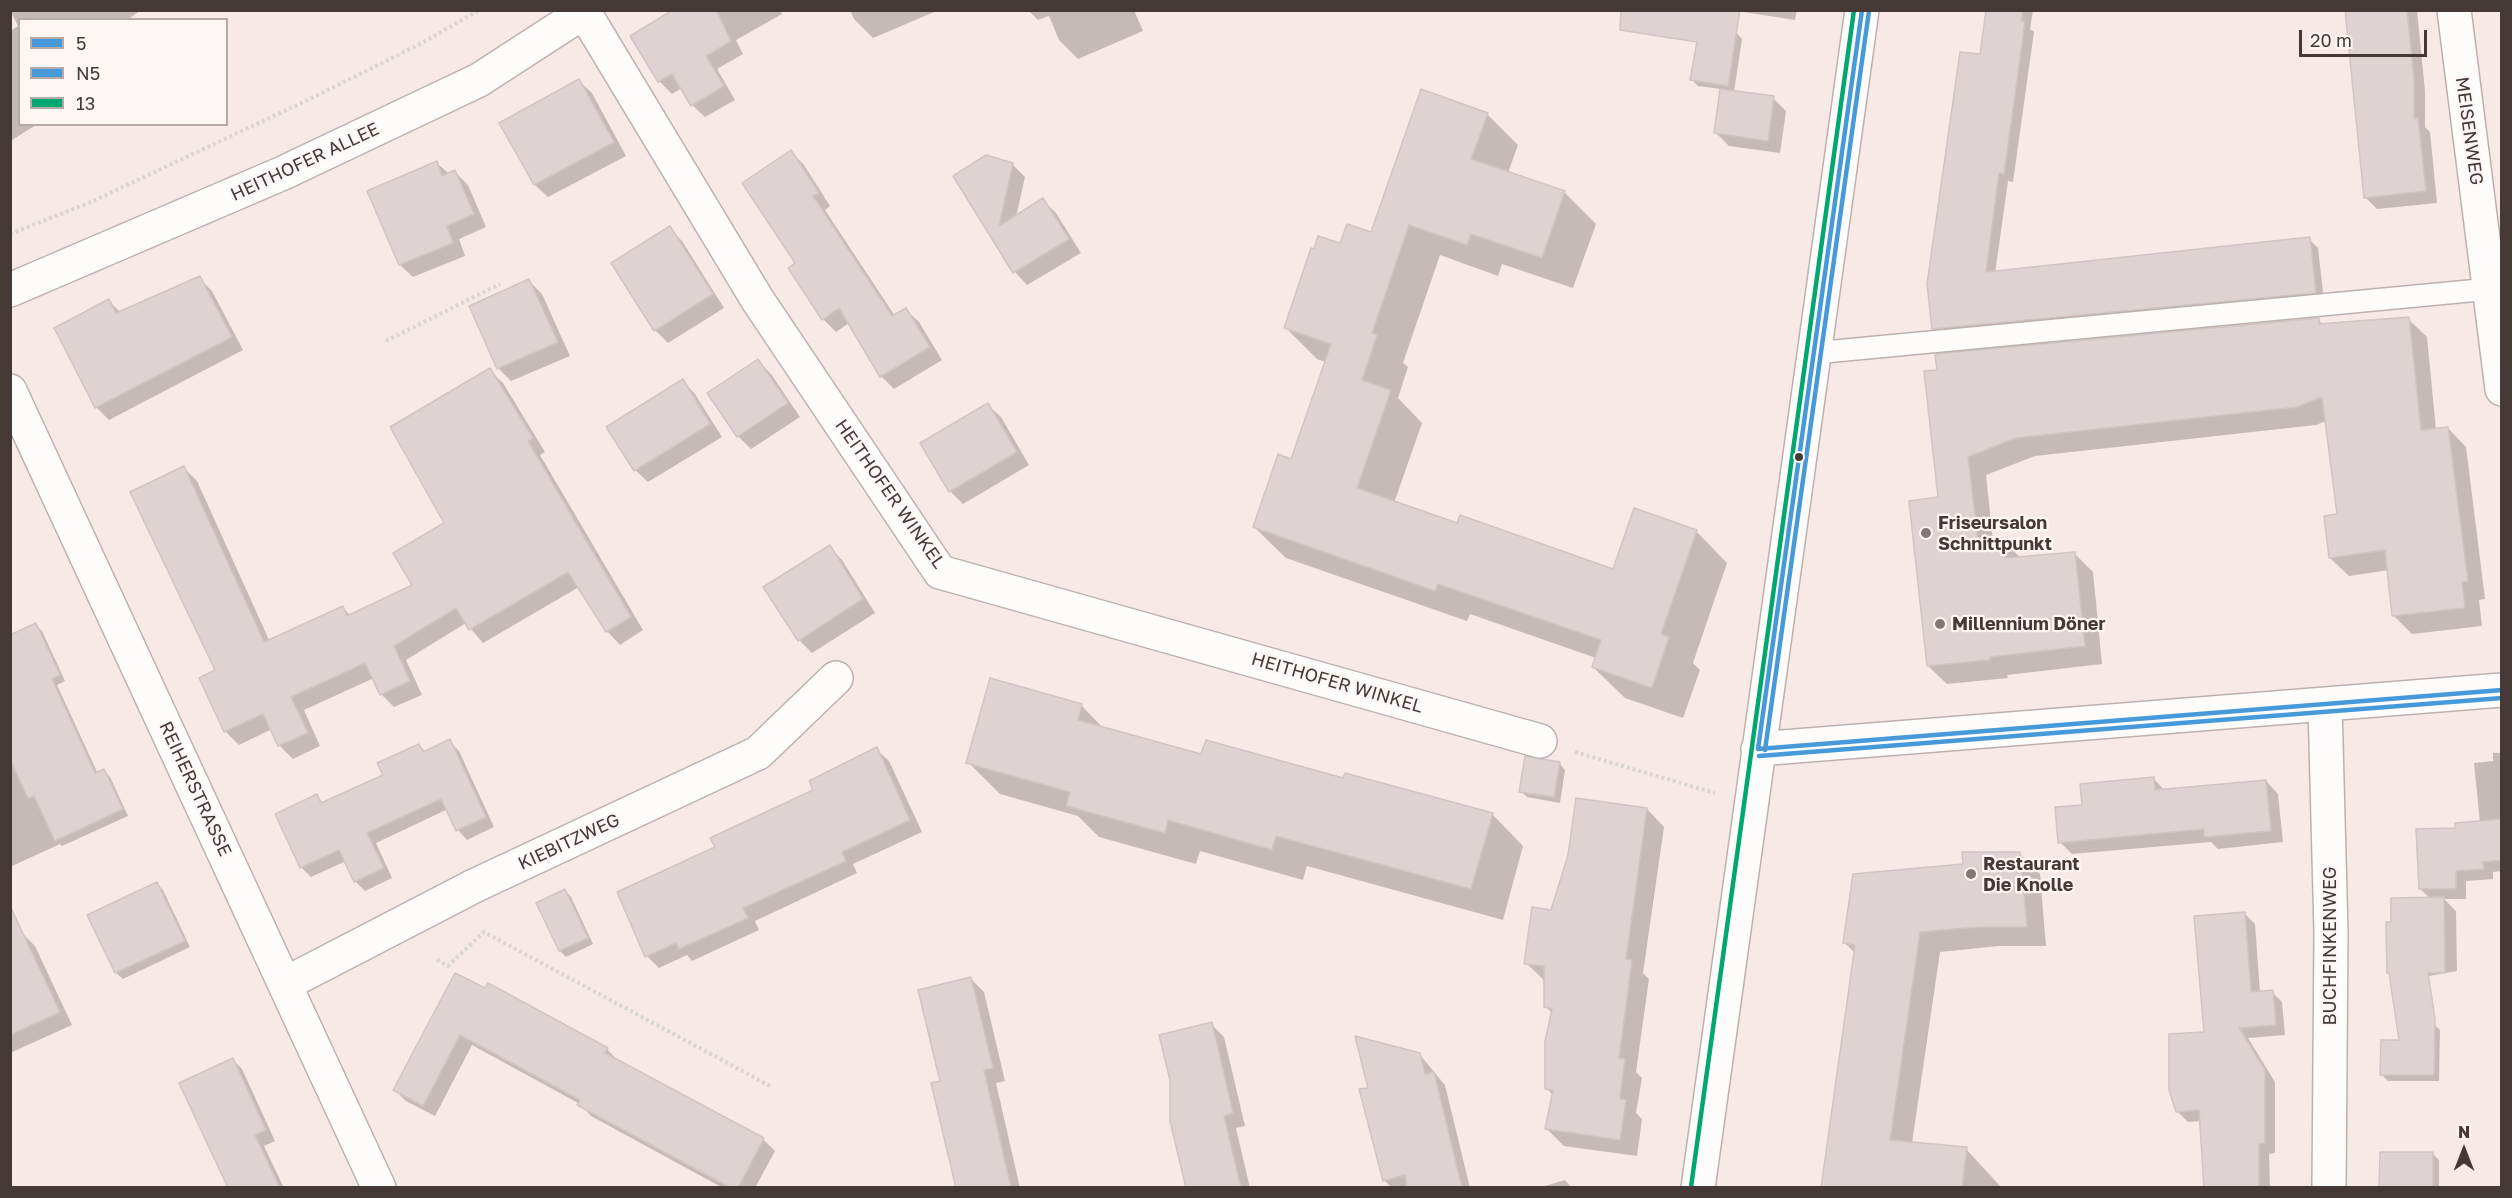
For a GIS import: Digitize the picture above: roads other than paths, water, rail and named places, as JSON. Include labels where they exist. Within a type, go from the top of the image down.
[{"type":"street","points":[[1698,1188],[1862,10]]},
{"type":"street","name":"MEISENWEG","points":[[2454,10],[2491,215],[2490,289],[2502,389]]},
{"type":"street","name":"HEITHOFER ALLEE","points":[[10,290],[283,173],[479,80],[586,11]]},
{"type":"street","name":"HEITHOFER WINKEL","points":[[586,11],[757,299],[939,572],[1540,741]]},
{"type":"street","name":"REIHERSTRASSE","points":[[10,392],[379,1188]]},
{"type":"street","name":"KIEBITZWEG","points":[[285,984],[474,886],[758,753],[836,678]]},
{"type":"street","points":[[1758,749],[2502,690]]},
{"type":"street","name":"BUCHFINKENWEG","points":[[2325,705],[2331,932],[2329,1188]]},
{"type":"lane","points":[[1814,353],[2490,289]]},
{"type":"place","name":"Friseursalon Schnittpunkt","points":[[1926,533]]},
{"type":"place","name":"Millennium Döner","points":[[1940,624]]},
{"type":"place","name":"Restaurant Die Knolle","points":[[1971,874]]}]
